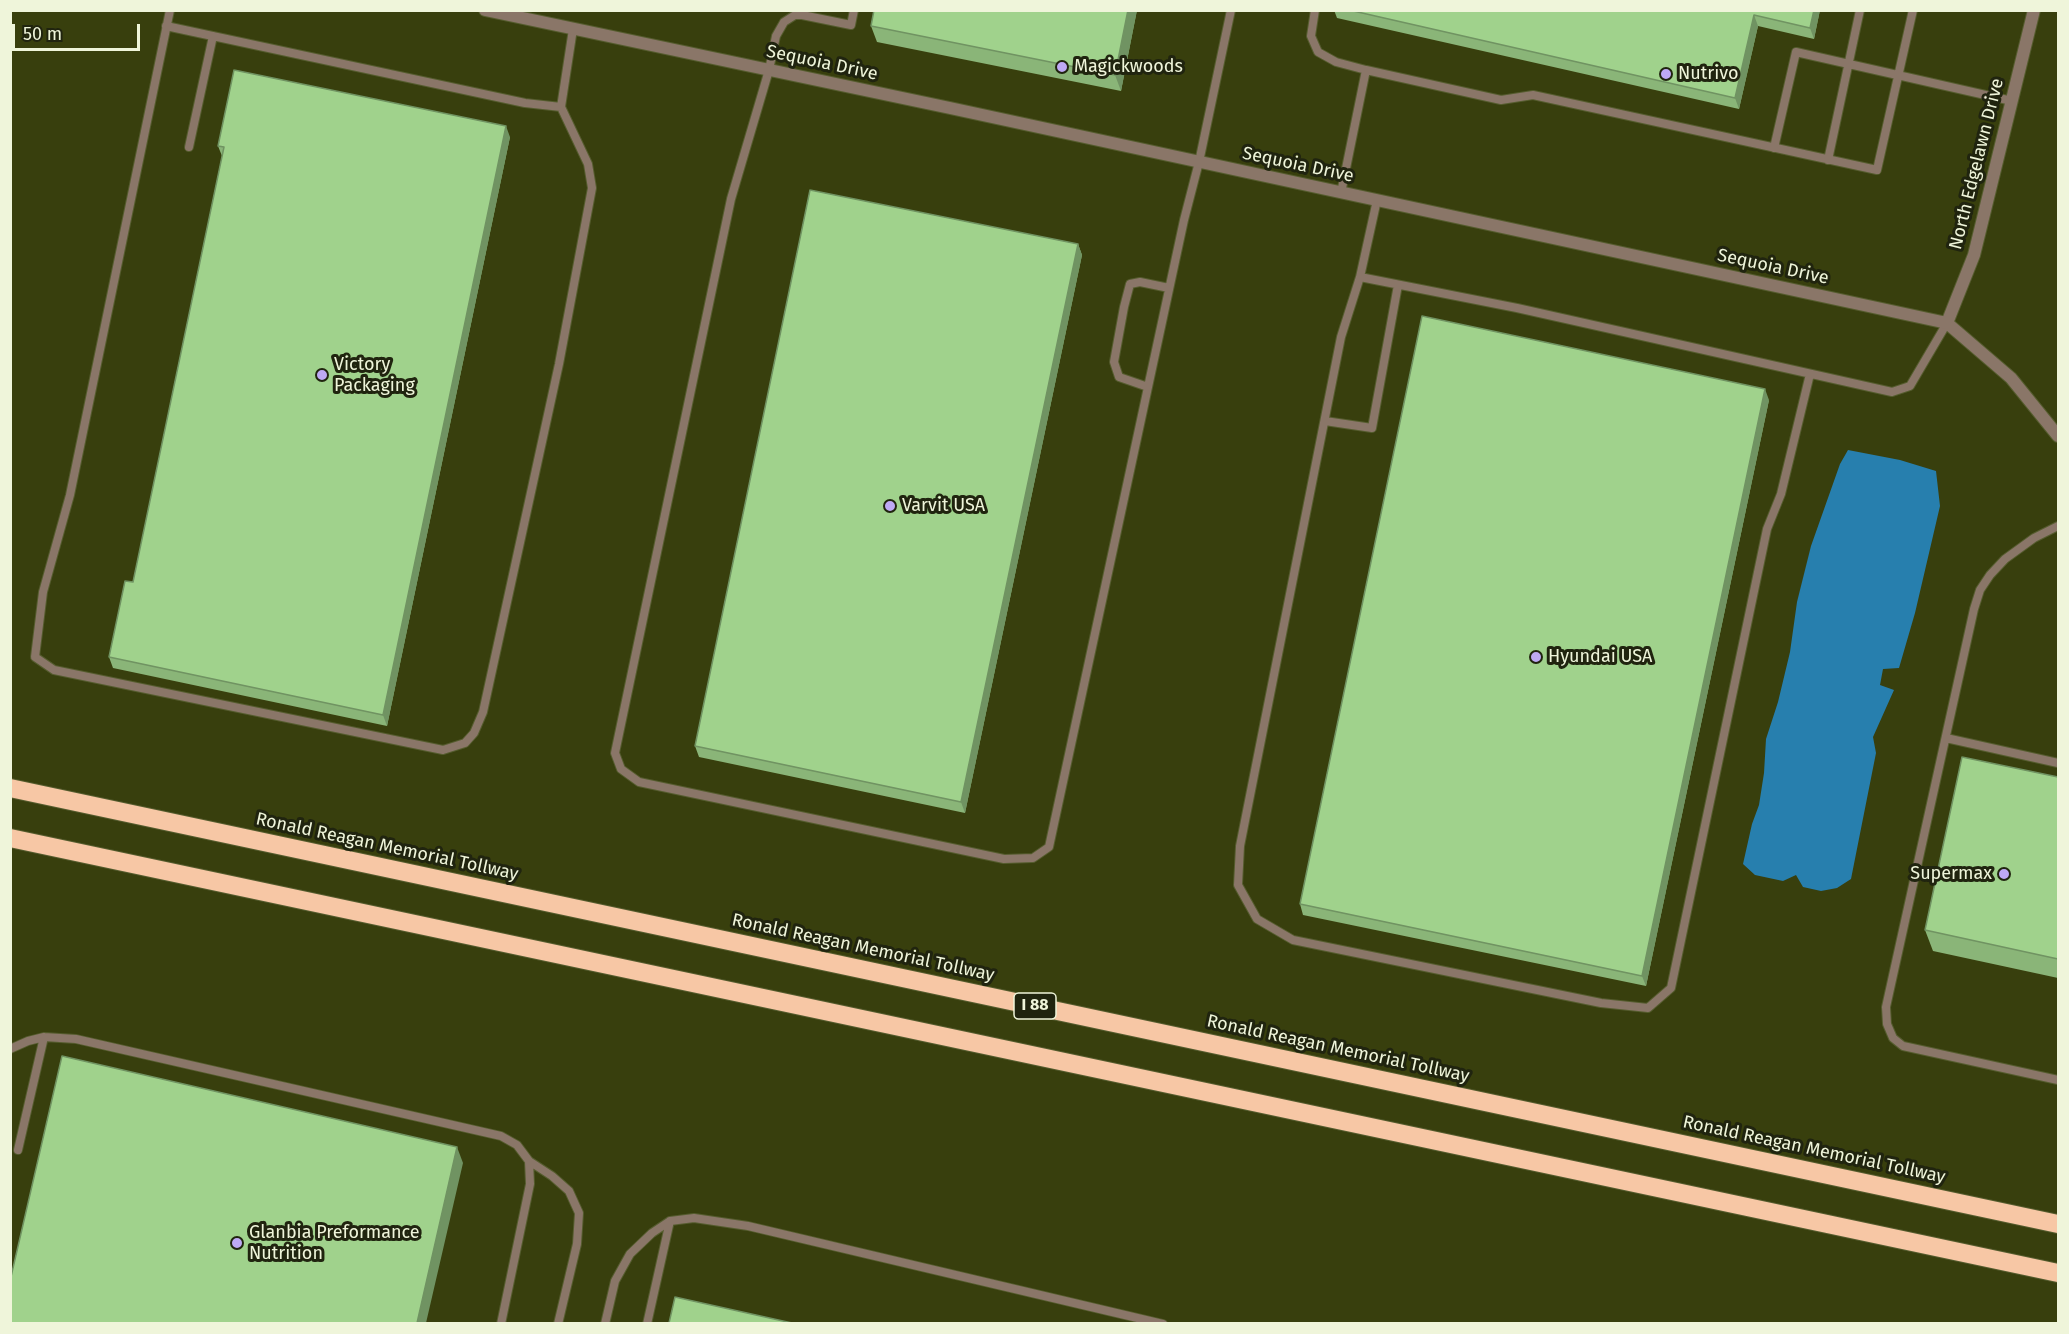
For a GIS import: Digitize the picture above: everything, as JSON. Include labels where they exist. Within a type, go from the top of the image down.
[{"type":"highway","name":"Ronald Reagan Memorial Tollway","points":[[10,788],[2058,1224]]},
{"type":"highway","points":[[10,838],[2058,1272]]},
{"type":"street","name":"Sequoia Drive","points":[[485,10],[1947,323],[2011,378],[2058,436]]},
{"type":"street","name":"North Edgelawn Drive","points":[[1947,323],[1974,255],[2034,10]]},
{"type":"lane","points":[[170,10],[70,495],[43,592],[35,657],[54,670],[443,750],[465,743],[474,734],[483,712],[559,364],[592,188],[588,164],[561,107],[573,29]]},
{"type":"lane","points":[[854,10],[851,25],[805,13],[789,18],[779,29],[731,199],[615,753],[621,769],[639,782],[1004,859],[1033,858],[1049,847],[1169,288],[1200,162],[1232,10]]},
{"type":"lane","points":[[1315,10],[1311,36],[1318,52],[1336,62],[1501,100],[1533,95],[1877,171],[1913,10]]},
{"type":"lane","points":[[1828,160],[1860,10]]},
{"type":"lane","points":[[166,26],[525,103],[561,107]]},
{"type":"lane","points":[[189,147],[213,36]]},
{"type":"lane","points":[[1774,148],[1796,52],[2012,101]]},
{"type":"lane","points":[[1341,193],[1366,70]]},
{"type":"lane","points":[[1377,200],[1360,277],[1341,337],[1240,846],[1238,885],[1257,920],[1293,940],[1601,1003],[1648,1008],[1671,988],[1767,529],[1781,494],[1810,374]]},
{"type":"lane","points":[[1360,277],[1517,308],[1892,393],[1910,386],[1947,323]]},
{"type":"lane","points":[[1148,387],[1119,377],[1114,362],[1125,307],[1130,284],[1140,282],[1169,288]]},
{"type":"lane","points":[[1325,421],[1372,428],[1398,285]]},
{"type":"lane","points":[[2058,526],[2034,538],[2005,559],[1980,590],[1886,1007],[1887,1024],[1893,1038],[1903,1046],[2058,1080]]},
{"type":"lane","points":[[1946,738],[2058,763]]},
{"type":"lane","points":[[18,1150],[44,1037]]},
{"type":"lane","points":[[10,1049],[44,1037],[76,1038],[501,1136],[517,1145],[529,1161],[569,1191],[579,1213],[577,1244],[558,1323]]},
{"type":"lane","points":[[501,1323],[530,1184],[529,1161]]},
{"type":"lane","points":[[605,1323],[615,1281],[630,1254],[652,1233],[670,1221],[694,1218],[748,1226],[1163,1323]]},
{"type":"lane","points":[[647,1323],[670,1221]]},
{"type":"water","points":[[1848,450],[1900,460],[1936,471],[1940,506],[1915,613],[1899,668],[1883,669],[1880,685],[1894,690],[1873,737],[1876,753],[1851,879],[1837,888],[1821,891],[1803,887],[1796,875],[1783,881],[1755,875],[1743,864],[1759,805],[1766,739],[1790,652],[1797,602],[1811,546],[1840,464]]},
{"type":"building","name":"Magickwoods","points":[[874,10],[1128,10],[1115,75],[871,26]]},
{"type":"building","name":"Nutrivo","points":[[1349,10],[1814,10],[1810,28],[1754,15],[1735,98]]},
{"type":"building","name":"Victory Packaging","points":[[234,70],[506,126],[383,715],[109,657],[125,581],[133,582],[224,147],[218,146]]},
{"type":"building","name":"Varvit USA","points":[[810,190],[1078,244],[961,802],[695,746]]},
{"type":"building","name":"Hyundai USA","points":[[1422,316],[1765,389],[1642,976],[1300,904]]},
{"type":"building","name":"Supermax","points":[[1962,757],[2058,777],[2058,959],[1925,930]]},
{"type":"building","name":"Glanbia Preformance Nutrition","points":[[62,1056],[457,1147],[417,1323],[10,1323],[10,1281]]},
{"type":"building","points":[[675,1297],[792,1323],[669,1323]]},
{"type":"place","name":"Magickwoods","points":[[1062,67]]},
{"type":"place","name":"Nutrivo","points":[[1666,74]]},
{"type":"place","name":"Victory Packaging","points":[[322,375]]},
{"type":"place","name":"Varvit USA","points":[[890,506]]},
{"type":"place","name":"Hyundai USA","points":[[1536,657]]},
{"type":"place","name":"Supermax","points":[[2004,874]]},
{"type":"place","name":"Glanbia Preformance Nutrition","points":[[237,1243]]}]
